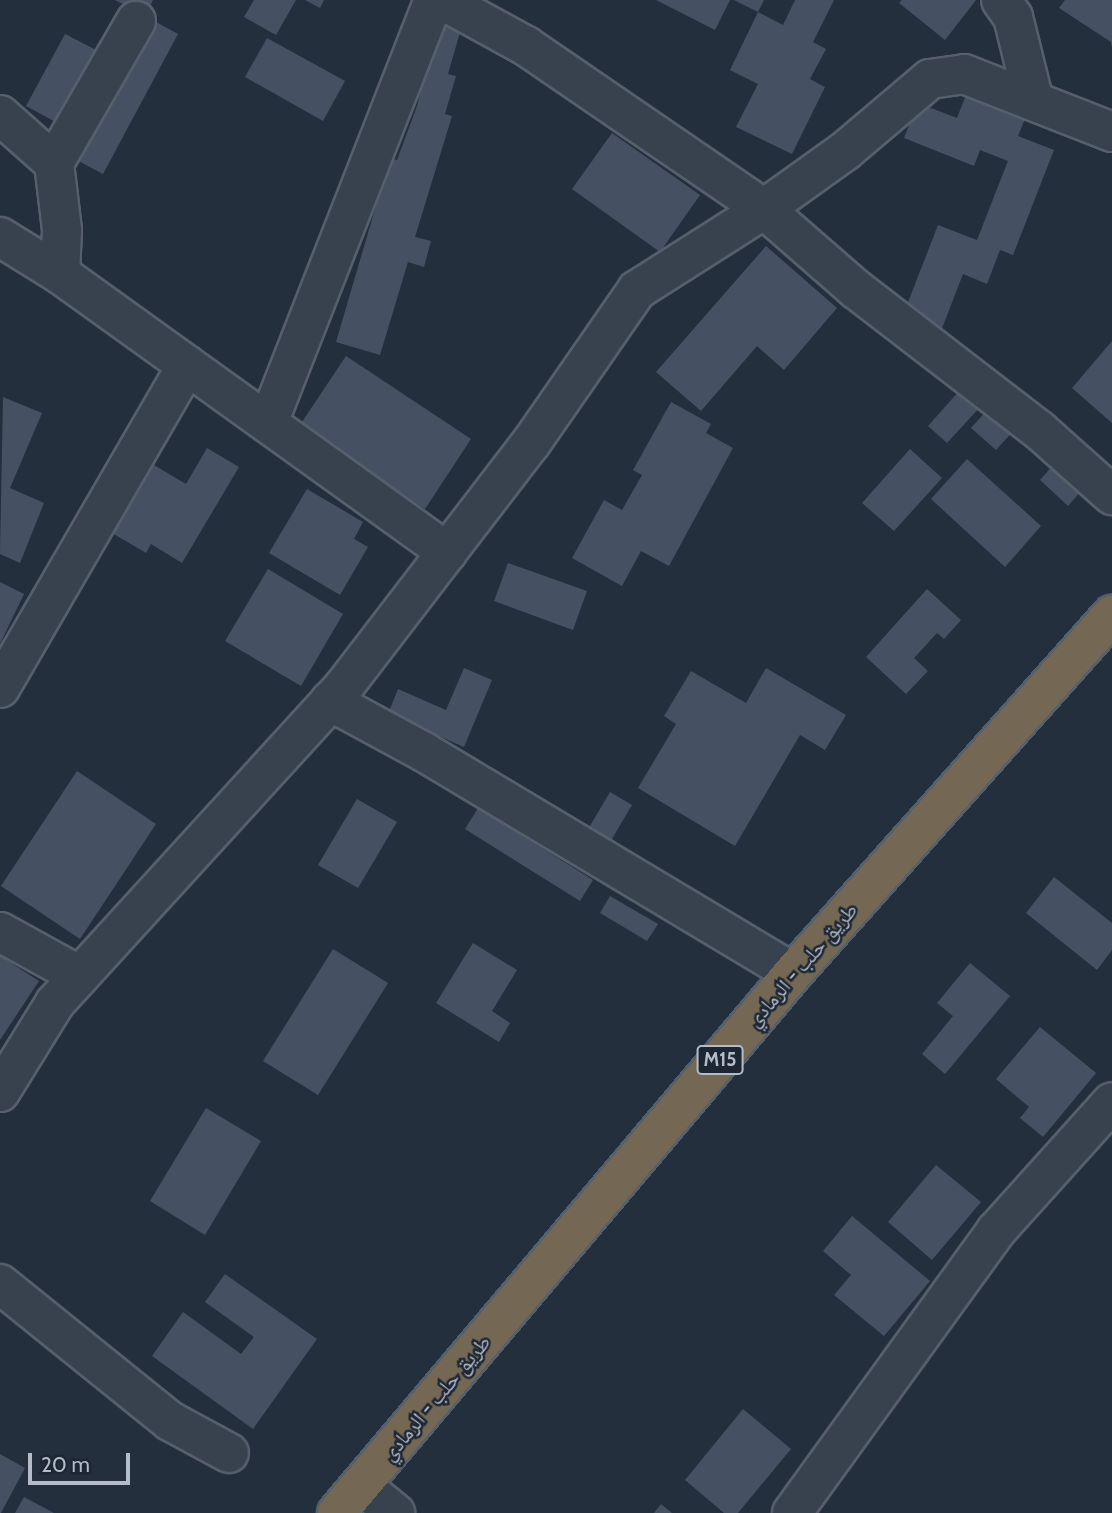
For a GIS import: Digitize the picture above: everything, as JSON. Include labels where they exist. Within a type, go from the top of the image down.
[{"type":"highway","name":"طريق حلب - الرمادي","points":[[349,1499],[793,973],[1112,615]]},
{"type":"street","points":[[268,423],[434,0]]},
{"type":"street","points":[[442,0],[526,46],[764,209],[858,290],[1039,430],[1112,495]]},
{"type":"street","points":[[1001,0],[1013,17],[1033,98]]},
{"type":"street","points":[[60,274],[62,230],[54,163],[136,21]]},
{"type":"street","points":[[0,1092],[55,1003],[330,701],[531,443],[637,290],[764,209],[845,151],[930,79],[964,74],[1033,98],[1112,132]]},
{"type":"street","points":[[0,115],[54,163]]},
{"type":"street","points":[[0,237],[60,274],[447,552]]},
{"type":"street","points":[[0,688],[187,365]]},
{"type":"street","points":[[330,701],[424,752],[793,973]]},
{"type":"street","points":[[0,932],[80,976]]},
{"type":"street","points":[[792,1513],[996,1231],[1112,1102]]},
{"type":"street","points":[[0,1284],[170,1421],[229,1453]]},
{"type":"street","points":[[349,1499],[395,1513]]},
{"type":"building","points":[[115,0],[153,0],[145,16]]},
{"type":"building","points":[[254,0],[296,0],[276,35],[244,17]]},
{"type":"building","points":[[305,0],[324,0],[320,8]]},
{"type":"building","points":[[656,0],[730,0],[715,30]]},
{"type":"building","points":[[734,0],[764,0],[758,12]]},
{"type":"building","points":[[795,0],[834,0],[813,42],[826,49],[810,79],[825,87],[792,154],[736,127],[758,84],[730,70],[758,12],[783,25]]},
{"type":"building","points":[[902,0],[976,0],[945,40],[899,3]]},
{"type":"building","points":[[1065,0],[1112,0],[1112,48],[1111,42],[1059,8]]},
{"type":"building","points":[[439,15],[463,22],[448,74],[456,76],[445,114],[452,116],[415,237],[431,241],[424,267],[408,262],[380,355],[336,342],[390,158],[397,160],[417,106]]},
{"type":"building","points":[[145,16],[178,34],[103,174],[69,156]]},
{"type":"building","points":[[65,34],[100,52],[61,125],[26,106]]},
{"type":"building","points":[[267,38],[345,81],[323,121],[245,77]]},
{"type":"building","points":[[970,85],[1029,109],[1018,136],[1054,150],[1013,255],[1000,250],[987,284],[963,274],[941,331],[903,315],[938,225],[977,240],[1008,161],[980,150],[974,166],[904,138],[918,103],[957,118]]},
{"type":"building","points":[[612,133],[700,195],[660,252],[572,189]]},
{"type":"building","points":[[766,246],[837,308],[784,370],[757,346],[701,411],[656,372]]},
{"type":"building","points":[[1112,341],[1112,423],[1072,388]]},
{"type":"building","points":[[346,356],[471,439],[425,509],[300,425]]},
{"type":"building","points":[[960,390],[980,407],[947,443],[928,426]]},
{"type":"building","points":[[3,397],[42,413],[10,488],[44,503],[20,563],[0,554]]},
{"type":"building","points":[[671,402],[711,424],[706,433],[733,448],[669,566],[641,551],[622,586],[572,558],[604,500],[622,510],[642,475],[633,470]]},
{"type":"building","points":[[990,407],[1015,429],[996,450],[971,428]]},
{"type":"building","points":[[207,448],[239,467],[182,563],[151,544],[146,553],[107,530],[147,461],[186,484]]},
{"type":"building","points":[[910,449],[942,478],[894,531],[862,503]]},
{"type":"building","points":[[967,459],[1041,526],[1005,567],[931,499]]},
{"type":"building","points":[[1055,463],[1083,489],[1068,506],[1040,480]]},
{"type":"building","points":[[307,489],[363,522],[354,539],[368,547],[340,595],[269,553]]},
{"type":"building","points":[[508,563],[587,591],[573,630],[494,601]]},
{"type":"building","points":[[268,569],[343,614],[301,686],[225,641]]},
{"type":"building","points":[[0,582],[24,594],[0,644]]},
{"type":"building","points":[[927,589],[961,620],[944,639],[937,633],[914,658],[928,671],[906,694],[866,657]]},
{"type":"building","points":[[464,668],[492,680],[464,747],[388,714],[398,689],[446,710]]},
{"type":"building","points":[[766,668],[846,715],[825,750],[800,735],[735,846],[638,788],[676,724],[664,716],[691,671],[746,703]]},
{"type":"building","points":[[77,771],[156,824],[80,939],[1,886]]},
{"type":"building","points":[[610,792],[632,805],[609,844],[587,831]]},
{"type":"building","points":[[357,799],[397,822],[358,888],[318,865]]},
{"type":"building","points":[[478,808],[593,880],[580,901],[465,829]]},
{"type":"building","points":[[1054,877],[1112,923],[1112,950],[1097,970],[1026,913]]},
{"type":"building","points":[[610,896],[658,924],[647,941],[600,913]]},
{"type":"building","points":[[473,943],[517,970],[492,1011],[510,1023],[499,1042],[436,1003]]},
{"type":"building","points":[[333,949],[388,983],[318,1095],[263,1061]]},
{"type":"building","points":[[0,956],[39,981],[0,1040]]},
{"type":"building","points":[[970,963],[1010,996],[945,1074],[922,1054],[953,1016],[937,1003]]},
{"type":"building","points":[[1040,1027],[1096,1073],[1043,1137],[1020,1118],[1029,1107],[996,1079]]},
{"type":"building","points":[[206,1108],[261,1141],[205,1235],[150,1201]]},
{"type":"building","points":[[936,1165],[981,1202],[932,1260],[888,1222]]},
{"type":"building","points":[[852,1216],[930,1281],[884,1336],[834,1295],[851,1275],[823,1251]]},
{"type":"building","points":[[225,1274],[317,1339],[253,1429],[152,1356],[183,1312],[241,1354],[254,1337],[205,1302]]},
{"type":"building","points":[[743,1409],[791,1449],[738,1513],[724,1513],[685,1480]]},
{"type":"building","points":[[0,1454],[25,1468],[1,1513],[0,1513]]},
{"type":"building","points":[[24,1497],[54,1513],[15,1513]]},
{"type":"building","points":[[661,1504],[672,1513],[654,1513]]}]
